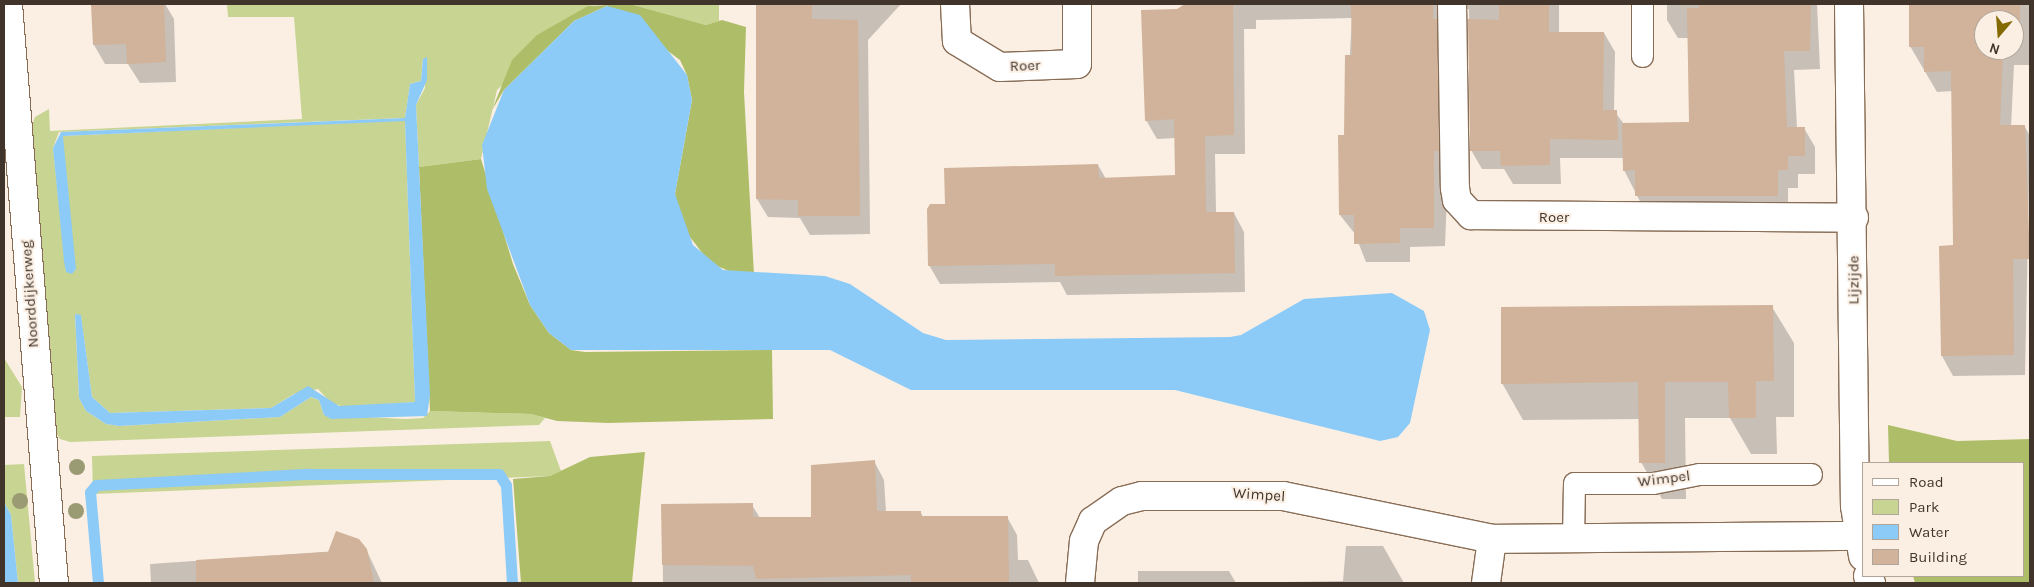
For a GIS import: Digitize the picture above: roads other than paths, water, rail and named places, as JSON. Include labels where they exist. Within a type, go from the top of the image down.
[{"type":"street","name":"Noorddijkerweg","points":[[8,4],[8,70],[54,583]]},
{"type":"street","name":"Roer","points":[[955,4],[957,41],[1000,67],[1078,64],[1076,4]]},
{"type":"street","name":"Roer","points":[[1452,4],[1455,188],[1457,200],[1471,216],[1854,218]]},
{"type":"street","name":"Lijzijde","points":[[1850,4],[1860,546]]},
{"type":"street","name":"Wimpel","points":[[1080,583],[1084,541],[1093,521],[1122,501],[1142,496],[1283,496],[1492,539],[1860,546]]},
{"type":"street","points":[[1486,583],[1492,539]]},
{"type":"lane","points":[[1642,4],[1642,56]]},
{"type":"lane","name":"Wimpel","points":[[1573,540],[1574,483],[1653,483],[1699,474],[1811,474]]},
{"type":"water","points":[[607,6],[640,15],[687,75],[692,100],[675,194],[693,245],[723,270],[825,276],[850,284],[923,333],[946,340],[1230,337],[1241,335],[1304,299],[1392,293],[1424,311],[1430,330],[1410,423],[1398,437],[1380,441],[1175,390],[911,390],[830,350],[571,350],[549,333],[530,305],[487,189],[482,145],[504,90],[574,21]]},
{"type":"water","points":[[427,57],[427,80],[416,105],[430,395],[427,416],[331,419],[324,415],[319,400],[311,397],[280,417],[119,426],[106,424],[86,411],[79,398],[75,314],[81,315],[92,397],[110,413],[271,408],[308,386],[339,406],[415,402],[405,121],[63,136],[76,269],[72,274],[66,272],[64,261],[53,148],[61,132],[405,118],[410,84],[421,81],[423,59]]},
{"type":"water","points":[[4,502],[11,515],[18,583],[4,583]]},
{"type":"waterway","points":[[98,583],[90,492],[96,485],[309,474],[499,474],[506,485],[512,583]]}]
